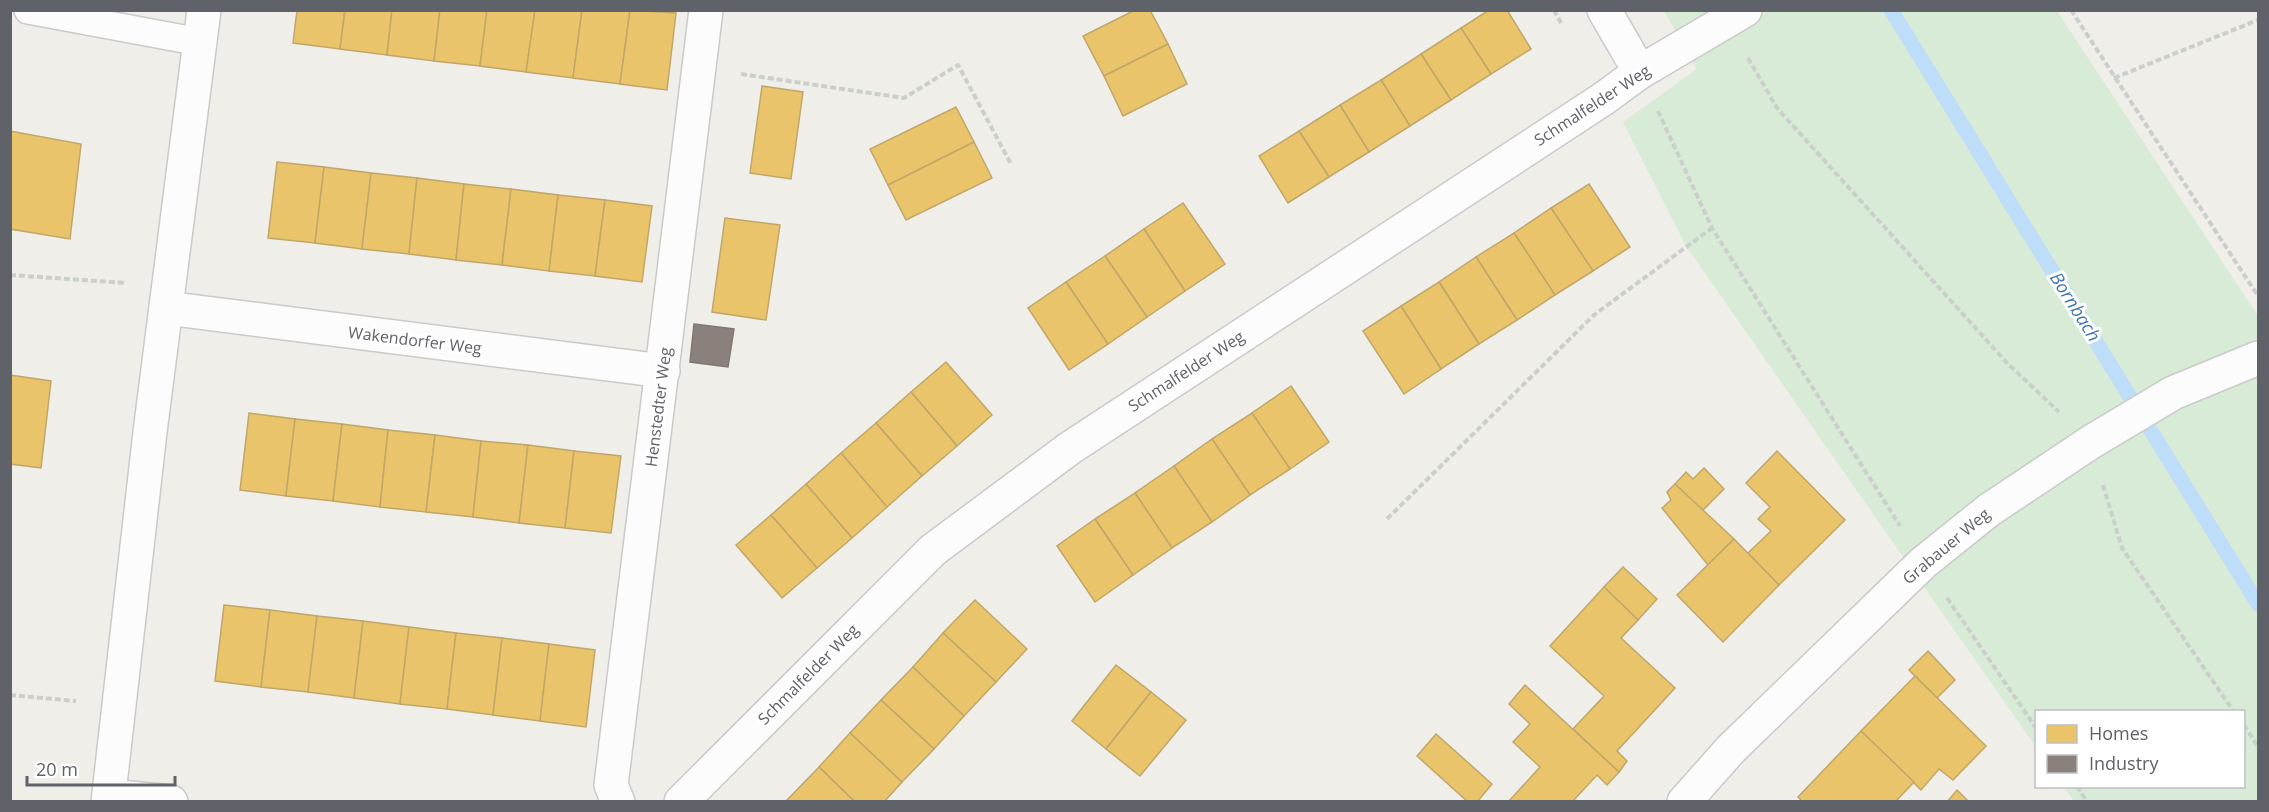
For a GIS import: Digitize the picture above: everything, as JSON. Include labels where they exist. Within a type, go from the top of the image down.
[{"type":"street","name":"Henstedter Weg","points":[[618,801],[611,785],[706,10]]},
{"type":"street","points":[[1604,10],[1640,72]]},
{"type":"street","name":"Schmalfelder Weg","points":[[681,801],[933,550],[1070,448],[1603,99],[1640,72],[1736,16]]},
{"type":"street","points":[[171,801],[109,799],[150,432],[202,26]]},
{"type":"street","name":"Wakendorfer Weg","points":[[168,297],[663,371]]},
{"type":"street","name":"Grabauer Weg","points":[[1684,801],[1731,749],[1923,563],[1989,510],[2104,434],[2173,393],[2259,358]]},
{"type":"lane","points":[[28,10],[202,26]]},
{"type":"path","points":[[2071,10],[2259,296]]},
{"type":"path","points":[[1736,16],[1777,108],[2007,363],[2104,434],[2122,548],[2233,710]]},
{"type":"path","points":[[2114,78],[2259,20]]},
{"type":"path","points":[[699,67],[904,98],[958,65],[1011,164]]},
{"type":"path","points":[[1640,72],[1713,228],[1923,563],[2035,725]]},
{"type":"path","points":[[1387,519],[1594,315],[1713,228]]},
{"type":"path","points":[[10,274],[168,297]]},
{"type":"path","points":[[10,695],[119,704]]},
{"type":"path","points":[[2245,726],[2259,747]]},
{"type":"path","points":[[2078,788],[2087,801]]},
{"type":"green space","points":[[1664,11],[2057,11],[2258,316],[2258,801],[2074,801],[2065,788],[2245,788],[2245,710],[2035,710],[2035,746],[1686,246],[1623,122],[1697,69]]},
{"type":"building: Homes","points":[[297,10],[345,10],[340,49],[293,43]]},
{"type":"building: Homes","points":[[345,10],[392,10],[387,55],[340,49]]},
{"type":"building: Homes","points":[[392,10],[440,10],[434,61],[387,55]]},
{"type":"building: Homes","points":[[440,10],[487,10],[480,66],[434,61]]},
{"type":"building: Homes","points":[[487,10],[535,10],[526,72],[480,66]]},
{"type":"building: Homes","points":[[535,10],[582,10],[573,78],[526,72]]},
{"type":"building: Homes","points":[[582,10],[630,10],[620,84],[573,78]]},
{"type":"building: Homes","points":[[630,10],[676,13],[667,90],[620,84]]},
{"type":"building: Homes","points":[[1135,10],[1150,10],[1168,44],[1104,76],[1083,36]]},
{"type":"building: Homes","points":[[1489,10],[1507,10],[1531,49],[1491,74],[1461,28]]},
{"type":"building: Homes","points":[[1461,28],[1491,74],[1451,100],[1421,54]]},
{"type":"building: Homes","points":[[1168,44],[1187,84],[1123,116],[1104,76]]},
{"type":"building: Homes","points":[[1421,54],[1451,100],[1410,126],[1381,80]]},
{"type":"building: Homes","points":[[1381,80],[1410,126],[1369,152],[1340,105]]},
{"type":"building: Homes","points":[[762,86],[803,92],[791,179],[750,173]]},
{"type":"building: Homes","points":[[1340,105],[1369,152],[1329,177],[1299,131]]},
{"type":"building: Homes","points":[[956,107],[974,142],[888,185],[870,149]]},
{"type":"building: Homes","points":[[10,131],[81,144],[70,239],[10,229]]},
{"type":"building: Homes","points":[[1299,131],[1329,177],[1288,203],[1259,156]]},
{"type":"building: Homes","points":[[974,142],[992,178],[906,220],[888,185]]},
{"type":"building: Homes","points":[[277,162],[324,167],[315,243],[268,238]]},
{"type":"building: Homes","points":[[324,167],[371,173],[362,249],[315,243]]},
{"type":"building: Homes","points":[[371,173],[417,178],[409,254],[362,249]]},
{"type":"building: Homes","points":[[417,178],[464,184],[456,260],[409,254]]},
{"type":"building: Homes","points":[[464,184],[511,189],[502,265],[456,260]]},
{"type":"building: Homes","points":[[1589,184],[1630,247],[1593,271],[1551,208]]},
{"type":"building: Homes","points":[[511,189],[558,195],[549,271],[502,265]]},
{"type":"building: Homes","points":[[558,195],[605,200],[595,276],[549,271]]},
{"type":"building: Homes","points":[[605,200],[652,206],[642,282],[595,276]]},
{"type":"building: Homes","points":[[1183,203],[1225,264],[1185,291],[1144,229]]},
{"type":"building: Homes","points":[[1551,208],[1593,271],[1555,295],[1514,233]]},
{"type":"building: Homes","points":[[725,218],[780,225],[766,320],[712,312]]},
{"type":"building: Homes","points":[[1144,229],[1185,291],[1147,317],[1105,256]]},
{"type":"building: Homes","points":[[1514,233],[1555,295],[1517,320],[1476,257]]},
{"type":"building: Homes","points":[[1105,256],[1147,317],[1108,344],[1066,282]]},
{"type":"building: Homes","points":[[1476,257],[1517,320],[1479,344],[1439,282]]},
{"type":"building: Homes","points":[[1066,282],[1108,344],[1069,370],[1028,308]]},
{"type":"building: Homes","points":[[1439,282],[1479,344],[1441,369],[1401,306]]},
{"type":"building: Homes","points":[[1401,306],[1441,369],[1404,394],[1363,331]]},
{"type":"building: Homes","points":[[946,362],[992,415],[957,446],[911,392]]},
{"type":"building: Homes","points":[[10,375],[51,381],[41,468],[10,464]]},
{"type":"building: Homes","points":[[1291,386],[1329,442],[1290,469],[1252,413]]},
{"type":"building: Homes","points":[[911,392],[957,446],[922,476],[876,423]]},
{"type":"building: Homes","points":[[249,413],[295,419],[286,496],[240,490]]},
{"type":"building: Homes","points":[[1252,413],[1290,469],[1250,495],[1212,439]]},
{"type":"building: Homes","points":[[295,419],[342,424],[333,501],[286,496]]},
{"type":"building: Homes","points":[[876,423],[922,476],[887,507],[841,453]]},
{"type":"building: Homes","points":[[342,424],[388,430],[380,507],[333,501]]},
{"type":"building: Homes","points":[[388,430],[435,435],[426,512],[380,507]]},
{"type":"building: Homes","points":[[435,435],[481,441],[473,517],[426,512]]},
{"type":"building: Homes","points":[[1212,439],[1250,495],[1212,522],[1174,466]]},
{"type":"building: Homes","points":[[481,441],[528,445],[519,523],[473,517]]},
{"type":"building: Homes","points":[[528,445],[574,451],[565,528],[519,523]]},
{"type":"building: Homes","points":[[574,451],[621,456],[611,533],[565,528]]},
{"type":"building: Homes","points":[[1777,451],[1845,520],[1779,585],[1748,553],[1771,531],[1758,519],[1770,507],[1746,483]]},
{"type":"building: Homes","points":[[841,453],[887,507],[852,538],[806,484]]},
{"type":"building: Homes","points":[[1174,466],[1212,522],[1172,548],[1135,493]]},
{"type":"building: Homes","points":[[1704,468],[1724,489],[1702,511],[1675,484],[1686,472],[1693,479]]},
{"type":"building: Homes","points":[[806,484],[852,538],[817,568],[771,515]]},
{"type":"building: Homes","points":[[1675,484],[1734,539],[1708,565],[1662,508],[1671,500],[1667,492]]},
{"type":"building: Homes","points":[[1135,493],[1172,548],[1133,575],[1095,519]]},
{"type":"building: Homes","points":[[771,515],[817,568],[782,598],[736,545]]},
{"type":"building: Homes","points":[[1095,519],[1133,575],[1095,602],[1057,546]]},
{"type":"building: Homes","points":[[1734,539],[1779,585],[1723,642],[1677,595]]},
{"type":"building: Homes","points":[[1623,567],[1657,599],[1638,620],[1604,587]]},
{"type":"building: Homes","points":[[1604,587],[1638,620],[1621,638],[1675,688],[1617,751],[1627,761],[1619,772],[1573,729],[1604,696],[1550,646]]},
{"type":"building: Homes","points":[[975,600],[1027,649],[996,682],[943,633]]},
{"type":"building: Homes","points":[[224,605],[270,610],[261,687],[215,681]]},
{"type":"building: Homes","points":[[270,610],[317,616],[308,692],[261,687]]},
{"type":"building: Homes","points":[[317,616],[363,621],[354,698],[308,692]]},
{"type":"building: Homes","points":[[363,621],[409,627],[400,704],[354,698]]},
{"type":"building: Homes","points":[[409,627],[456,633],[447,709],[400,704]]},
{"type":"building: Homes","points":[[456,633],[502,638],[493,715],[447,709]]},
{"type":"building: Homes","points":[[943,633],[996,682],[964,716],[913,667]]},
{"type":"building: Homes","points":[[502,638],[549,644],[540,721],[493,715]]},
{"type":"building: Homes","points":[[549,644],[595,650],[586,727],[540,721]]},
{"type":"building: Homes","points":[[1928,651],[1955,680],[1937,698],[1909,670]]},
{"type":"building: Homes","points":[[1116,665],[1151,692],[1106,749],[1072,721]]},
{"type":"building: Homes","points":[[913,667],[964,716],[934,749],[881,700]]},
{"type":"building: Homes","points":[[1915,676],[1986,746],[1953,780],[1939,769],[1921,790],[1861,731]]},
{"type":"building: Homes","points":[[1525,685],[1619,772],[1607,785],[1597,775],[1572,802],[1508,802],[1540,767],[1513,742],[1530,724],[1509,704]]},
{"type":"building: Homes","points":[[1151,692],[1186,720],[1140,776],[1106,749]]},
{"type":"building: Homes","points":[[881,700],[934,749],[902,782],[850,733]]},
{"type":"building: Homes","points":[[1861,731],[1914,782],[1895,802],[1803,802],[1798,797]]},
{"type":"building: Homes","points":[[850,733],[902,782],[884,802],[855,802],[819,767]]},
{"type":"building: Homes","points":[[1436,734],[1492,784],[1477,802],[1468,802],[1417,756]]},
{"type":"building: Homes","points":[[819,767],[855,802],[789,802],[787,800]]},
{"type":"building: Homes","points":[[1957,790],[1969,802],[1947,802]]},
{"type":"building: Industry","points":[[694,324],[734,329],[728,367],[690,362]]},
{"type":"waterway","name":"Bornbach","points":[[1891,10],[2258,604]]}]
